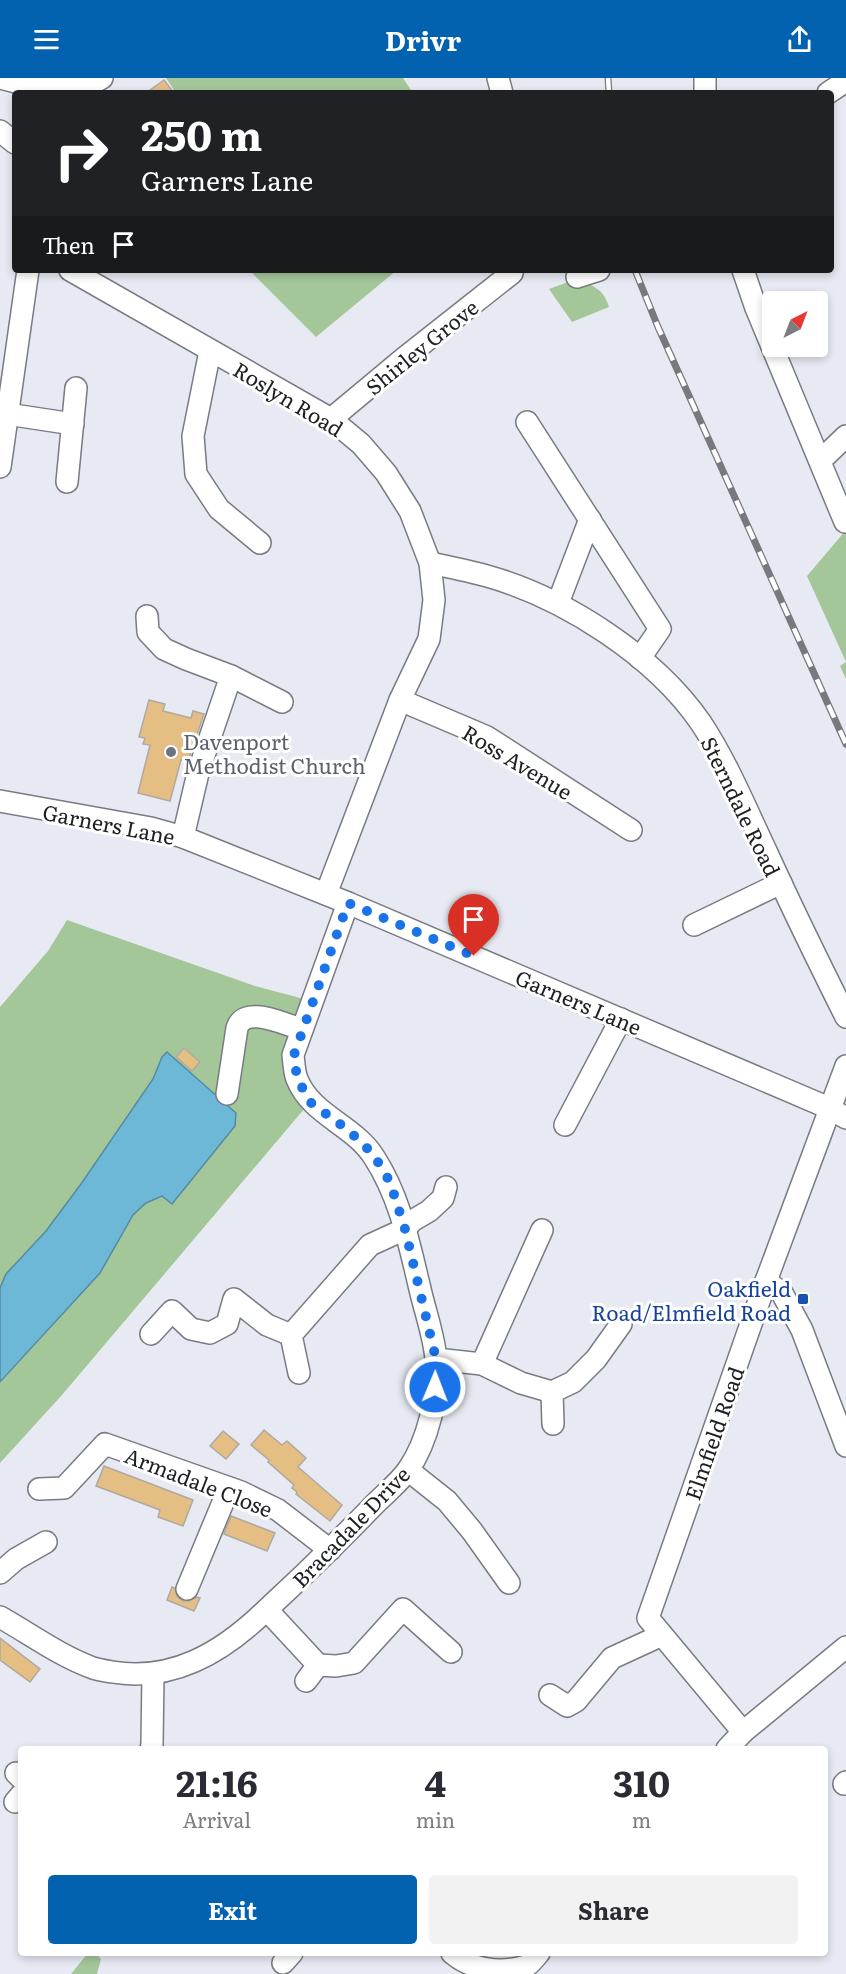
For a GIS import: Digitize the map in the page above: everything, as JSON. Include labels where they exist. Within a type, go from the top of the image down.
[{"type":"street","points":[[1,78],[27,85],[52,88],[80,86],[102,78]]},
{"type":"street","points":[[832,90],[846,81]]},
{"type":"street","points":[[0,131],[12,141]]},
{"type":"street","points":[[0,467],[28,273]]},
{"type":"street","name":"Roslyn Road","points":[[75,273],[331,419],[361,444],[386,473],[410,511],[430,563],[434,600],[429,639],[400,700],[326,894]]},
{"type":"street","name":"Shirley Grove","points":[[331,419],[512,273]]},
{"type":"street","points":[[744,273],[756,308],[845,522]]},
{"type":"street","points":[[577,277],[601,276]]},
{"type":"street","points":[[210,351],[193,436],[196,474],[219,509],[260,543]]},
{"type":"street","points":[[67,482],[76,388]]},
{"type":"street","points":[[7,414],[73,424]]},
{"type":"street","points":[[527,422],[660,629],[640,658]]},
{"type":"street","points":[[820,461],[846,436]]},
{"type":"street","points":[[558,603],[590,519]]},
{"type":"street","name":"Sterndale Road","points":[[430,563],[489,577],[558,603],[606,633],[640,658],[671,687],[700,722],[725,763],[846,1017]]},
{"type":"street","points":[[147,616],[148,632],[164,649],[231,676],[282,702]]},
{"type":"street","points":[[183,837],[198,773],[231,676]]},
{"type":"street","name":"Ross Avenue","points":[[400,700],[488,737],[631,830]]},
{"type":"street","name":"Garners Lane","points":[[0,801],[151,828],[183,837],[348,903],[838,1113]]},
{"type":"street","points":[[694,925],[781,883]]},
{"type":"street","name":"Bracadale Drive","points":[[0,1617],[67,1656],[95,1669],[125,1674],[153,1674],[186,1666],[219,1650],[248,1628],[330,1550],[408,1470],[432,1415],[436,1359],[405,1229],[390,1182],[373,1154],[348,1130],[310,1102],[297,1078],[294,1055],[348,903]]},
{"type":"street","points":[[227,1094],[238,1023],[244,1018],[257,1016],[302,1029]]},
{"type":"street","points":[[565,1125],[621,1019]]},
{"type":"street","points":[[838,1113],[846,1066]]},
{"type":"street","name":"Elmfield Road","points":[[743,1732],[648,1618],[766,1281],[838,1113]]},
{"type":"street","points":[[291,1335],[370,1245],[405,1229],[412,1221],[429,1211],[443,1198],[446,1187]]},
{"type":"street","points":[[482,1364],[542,1230]]},
{"type":"street","points":[[766,1281],[782,1293],[802,1330],[846,1446]]},
{"type":"street","points":[[152,1334],[172,1311],[191,1329],[210,1333],[227,1324],[234,1299],[267,1324],[291,1335]]},
{"type":"street","points":[[436,1359],[482,1364],[520,1383],[552,1392],[573,1382],[596,1359],[621,1324]]},
{"type":"street","points":[[291,1335],[299,1373]]},
{"type":"street","points":[[552,1392],[553,1424]]},
{"type":"street","name":"Armadale Close","points":[[39,1489],[64,1488],[105,1444],[229,1488],[278,1510],[330,1550]]},
{"type":"street","points":[[408,1470],[447,1501],[472,1531],[509,1583]]},
{"type":"street","points":[[188,1589],[229,1488]]},
{"type":"street","points":[[0,1573],[16,1559],[46,1542]]},
{"type":"street","points":[[267,1610],[312,1673],[354,1663],[403,1609],[451,1652]]},
{"type":"street","points":[[550,1695],[567,1706],[576,1701],[612,1658],[662,1635]]},
{"type":"street","points":[[730,1746],[743,1732],[846,1647]]},
{"type":"street","points":[[153,1674],[155,1746]]},
{"type":"street","points":[[456,1956],[471,1967],[487,1972],[512,1971],[528,1966],[536,1956]]},
{"type":"green space","points":[[166,78],[403,78],[411,90],[174,90]]},
{"type":"green space","points":[[252,273],[393,273],[316,337]]},
{"type":"green space","points":[[571,281],[574,288],[589,284],[597,288],[609,307],[572,322],[549,289]]},
{"type":"green space","points":[[846,530],[846,662],[807,576]]},
{"type":"green space","points":[[846,662],[846,679],[840,666]]},
{"type":"green space","points":[[67,920],[255,986],[304,999],[294,1055],[310,1102],[62,1395],[0,1463],[0,1383],[100,1273],[133,1215],[146,1203],[162,1196],[173,1204],[162,1057],[153,1079],[81,1184],[46,1231],[6,1274],[0,1288],[0,1007],[48,951]]},
{"type":"green space","points":[[86,1956],[98,1956],[101,1959],[97,1974],[71,1974]]},
{"type":"water","points":[[167,1052],[236,1113],[235,1126],[172,1204],[162,1196],[146,1203],[133,1215],[100,1273],[0,1382],[0,1288],[6,1274],[46,1231],[81,1184],[153,1079],[162,1057]]},
{"type":"building","points":[[164,80],[172,90],[150,90]]},
{"type":"building","name":"Davenport Methodist Church","points":[[149,700],[165,704],[163,711],[191,718],[193,711],[204,714],[188,761],[181,760],[170,801],[138,793],[150,745],[143,744],[145,738],[139,737]]},
{"type":"building","points":[[184,1048],[200,1062],[192,1071],[176,1057]]},
{"type":"building","points":[[264,1430],[282,1445],[287,1441],[306,1458],[298,1467],[342,1505],[330,1521],[296,1494],[297,1492],[292,1488],[294,1485],[251,1445]]},
{"type":"building","points":[[223,1431],[239,1444],[226,1459],[210,1446]]},
{"type":"building","points":[[104,1466],[193,1500],[183,1526],[158,1517],[160,1510],[96,1486]]},
{"type":"building","points":[[231,1516],[275,1533],[267,1551],[224,1534]]},
{"type":"building","points":[[172,1587],[183,1601],[200,1598],[194,1611],[167,1600]]},
{"type":"building","points":[[0,1638],[40,1669],[30,1682],[0,1660]]},
{"type":"railway","points":[[608,78],[609,90]]},
{"type":"railway","points":[[636,273],[658,327],[846,744]]},
{"type":"place","name":"Davenport Methodist Church","points":[[171,752]]},
{"type":"place","name":"Oakfield Road/Elmfield Road","points":[[803,1299]]},
{"type":"route","points":[[435,1387],[436,1359],[405,1229],[390,1182],[373,1154],[348,1130],[310,1102],[297,1078],[294,1055],[348,903],[474,956]]}]
